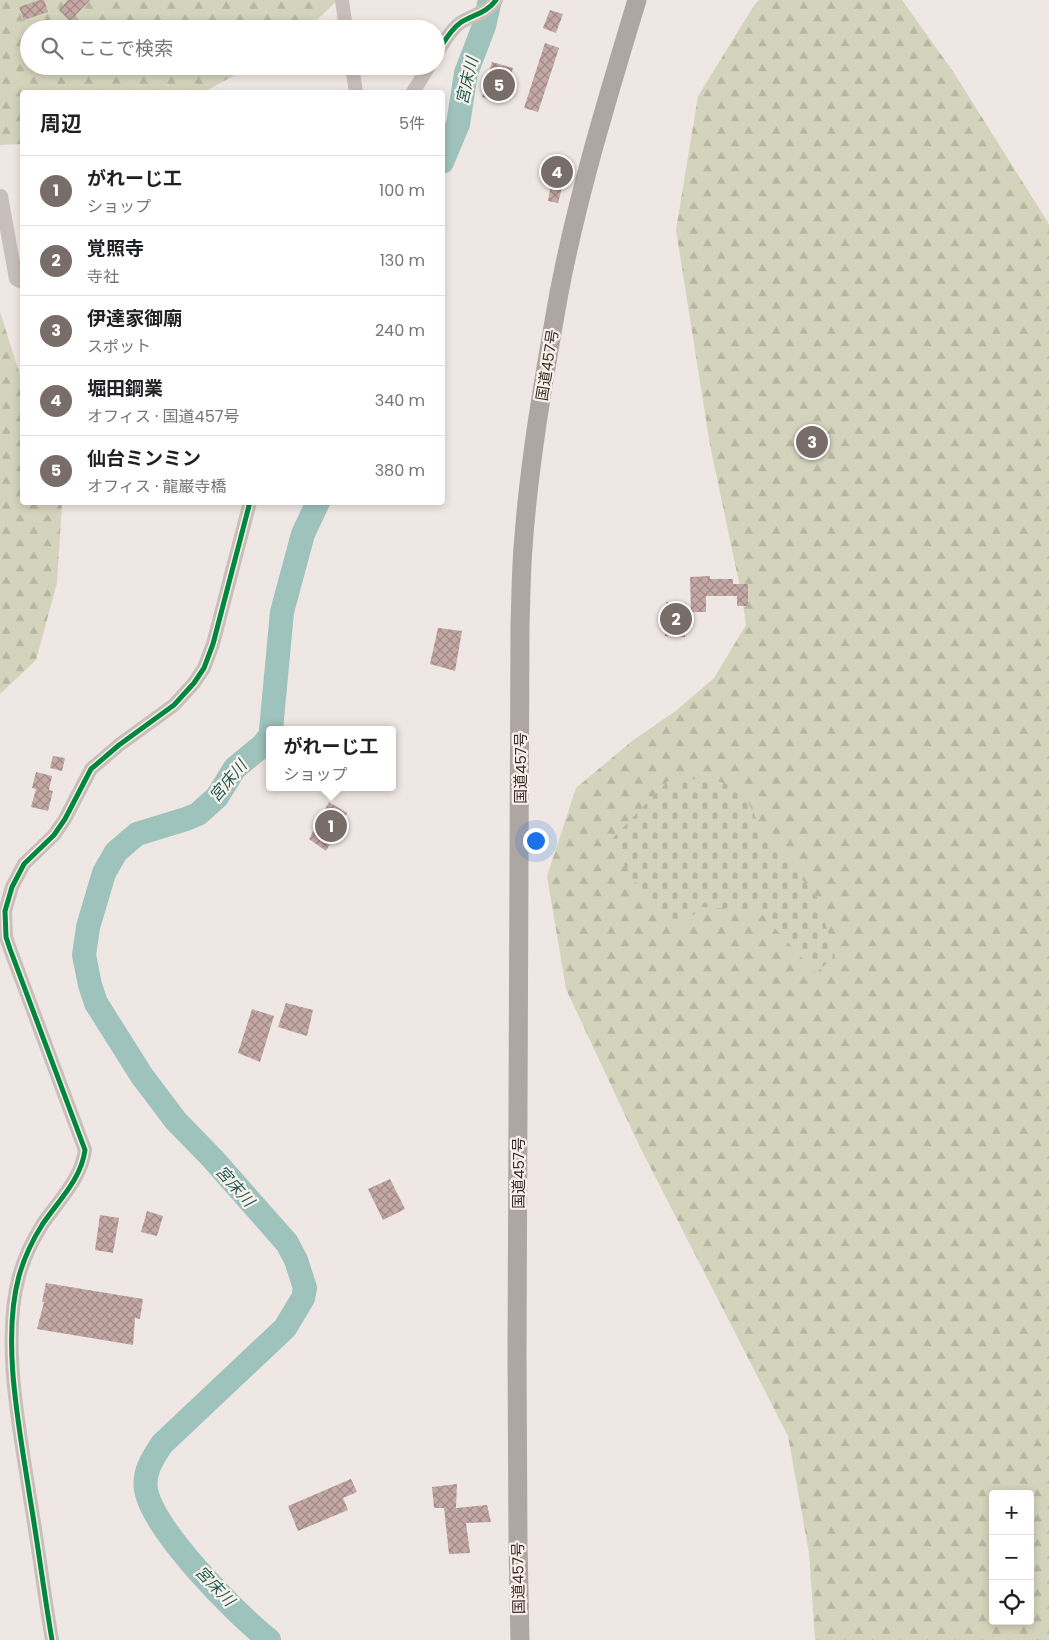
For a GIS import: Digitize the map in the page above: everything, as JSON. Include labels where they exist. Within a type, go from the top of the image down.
[{"type":"highway","name":"国道457号","points":[[520,1640],[517,1343],[520,624],[523,548],[532,455],[560,292],[582,194],[637,0]]},
{"type":"street","points":[[342,0],[345,20]]},
{"type":"street","points":[[445,40],[459,24],[493,4]]},
{"type":"street","points":[[353,75],[356,90]]},
{"type":"street","points":[[414,90],[423,75]]},
{"type":"street","points":[[1,196],[16,279],[20,281]]},
{"type":"street","points":[[52,1640],[20,1432],[12,1364],[13,1306],[24,1258],[42,1225],[79,1172],[86,1150],[10,949],[6,937],[4,905],[24,864],[54,835],[91,769],[119,745],[174,705],[194,683],[204,668],[213,644],[249,505]]},
{"type":"green space","points":[[0,0],[338,0],[317,20],[20,20],[20,75],[235,75],[208,90],[20,90],[20,144],[0,145]]},
{"type":"green space","points":[[759,0],[902,0],[954,73],[1049,224],[1049,1640],[815,1640],[809,1553],[788,1436],[639,1145],[566,989],[547,876],[576,788],[632,741],[677,710],[714,678],[746,625],[742,597],[710,445],[676,230],[698,96]]},
{"type":"green space","points":[[0,312],[20,375],[20,505],[62,505],[57,583],[36,660],[0,694]]},
{"type":"green space","points":[[710,778],[742,790],[760,826],[818,899],[835,956],[816,973],[758,910],[703,907],[675,930],[632,878],[612,839],[668,781]]},
{"type":"building","points":[[44,0],[48,12],[24,20],[19,7]]},
{"type":"building","points":[[68,0],[90,0],[71,20],[59,10]]},
{"type":"building","points":[[550,10],[563,14],[556,33],[543,28]]},
{"type":"building","points":[[545,43],[559,48],[538,112],[524,108]]},
{"type":"building","points":[[492,62],[513,68],[503,103],[482,97]]},
{"type":"building","points":[[556,157],[569,161],[558,203],[548,201]]},
{"type":"building","points":[[710,576],[710,579],[733,579],[733,584],[748,584],[748,606],[737,606],[737,596],[706,596],[706,612],[691,612],[690,577]]},
{"type":"building","points":[[666,602],[686,603],[685,637],[665,636]]},
{"type":"building","points":[[438,628],[462,631],[455,671],[430,664]]},
{"type":"building","points":[[53,756],[65,758],[62,771],[50,768]]},
{"type":"building","points":[[36,772],[52,776],[49,790],[53,791],[48,811],[31,807],[36,789],[32,788]]},
{"type":"building","points":[[329,802],[347,813],[326,851],[309,839]]},
{"type":"building","points":[[286,1003],[313,1010],[307,1036],[278,1027]]},
{"type":"building","points":[[252,1009],[274,1016],[260,1062],[238,1053]]},
{"type":"building","points":[[390,1179],[405,1209],[383,1220],[368,1189]]},
{"type":"building","points":[[147,1211],[163,1216],[157,1236],[141,1232]]},
{"type":"building","points":[[100,1215],[119,1218],[113,1253],[95,1250]]},
{"type":"building","points":[[46,1283],[143,1299],[140,1319],[135,1318],[133,1345],[37,1329],[44,1302],[42,1302]]},
{"type":"building","points":[[351,1479],[357,1492],[343,1498],[348,1510],[298,1531],[288,1506]]},
{"type":"building","points":[[457,1484],[456,1508],[487,1505],[491,1522],[466,1523],[470,1553],[449,1554],[444,1508],[434,1508],[432,1487]]},
{"type":"waterway","name":"宮床川","points":[[445,155],[458,124],[466,73],[484,26],[490,0]]},
{"type":"waterway","name":"宮床川","points":[[271,726],[282,612],[303,534],[317,505]]},
{"type":"waterway","name":"宮床川","points":[[266,741],[235,768],[217,797],[198,814],[137,834],[116,852],[104,873],[88,927],[84,955],[96,1003],[142,1076],[176,1121],[213,1159],[287,1243],[296,1260],[305,1288],[303,1298],[285,1328],[162,1444],[147,1471],[145,1483],[152,1507],[179,1548],[217,1591],[269,1640]]},
{"type":"cycle path","points":[[445,40],[456,26],[484,11],[496,0]]},
{"type":"cycle path","points":[[52,1640],[17,1416],[12,1358],[12,1329],[14,1302],[19,1276],[26,1256],[42,1225],[74,1181],[83,1161],[85,1150],[10,949],[6,937],[5,911],[12,887],[24,864],[54,835],[65,819],[91,769],[119,745],[174,705],[194,683],[204,668],[213,644],[249,505]]},
{"type":"place","name":"仙台ミンミン","points":[[499,85]]},
{"type":"place","name":"堀田鋼業","points":[[557,172]]},
{"type":"place","name":"伊達家御廟","points":[[812,442]]},
{"type":"place","name":"覚照寺","points":[[676,619]]},
{"type":"place","name":"がれーじ工","points":[[331,826]]}]
